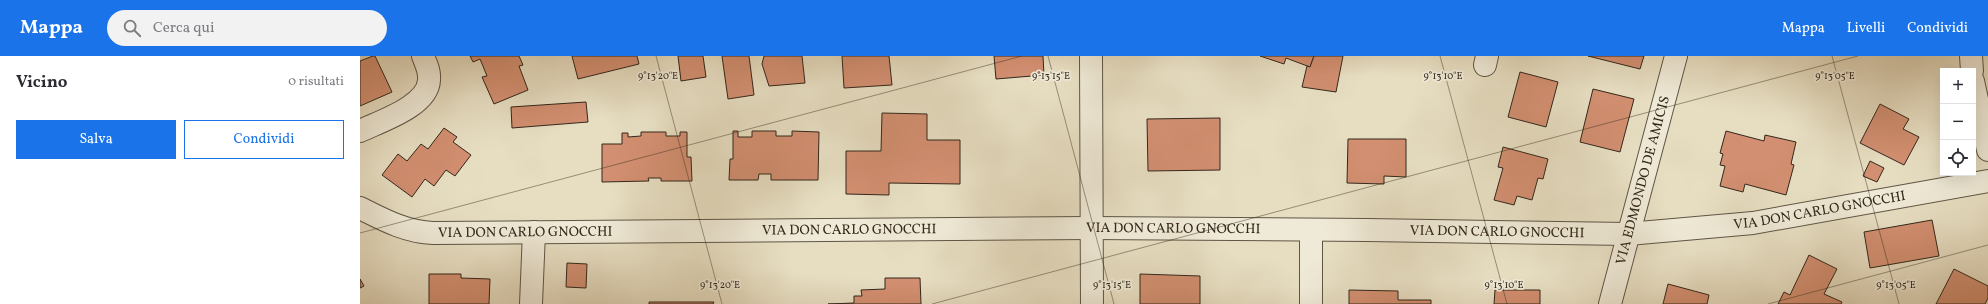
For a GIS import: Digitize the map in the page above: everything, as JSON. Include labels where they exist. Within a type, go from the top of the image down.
[{"type":"street","points":[[360,131],[410,107],[420,100],[426,92],[430,81],[429,71],[423,56]]},
{"type":"street","points":[[1091,56],[1092,304]]},
{"type":"street","name":"VIA EDMONDO DE AMICIS","points":[[1610,304],[1676,56]]},
{"type":"street","points":[[1971,56],[1972,68]]},
{"type":"street","points":[[1976,95],[1988,150]]},
{"type":"street","name":"VIA DON CARLO GNOCCHI","points":[[360,208],[397,226],[420,232],[1092,228],[1628,234],[1753,222],[1988,182]]},
{"type":"street","points":[[1311,230],[1311,304]]},
{"type":"street","points":[[531,304],[534,232]]},
{"type":"building","points":[[375,56],[392,92],[360,106],[360,61]]},
{"type":"building","points":[[470,56],[519,56],[523,65],[519,66],[528,90],[494,104],[482,77],[487,76],[480,59],[473,62]]},
{"type":"building","points":[[572,56],[637,56],[639,64],[578,79]]},
{"type":"building","points":[[678,56],[703,56],[706,77],[681,81]]},
{"type":"building","points":[[722,56],[749,56],[754,95],[728,99]]},
{"type":"building","points":[[764,56],[802,56],[805,83],[769,86],[762,64]]},
{"type":"building","points":[[842,56],[889,56],[892,85],[844,88]]},
{"type":"building","points":[[994,56],[1043,56],[1044,75],[996,79]]},
{"type":"building","points":[[1260,56],[1314,56],[1310,67],[1286,58],[1284,64]]},
{"type":"building","points":[[1314,56],[1343,56],[1336,92],[1302,87],[1307,66],[1310,67]]},
{"type":"building","points":[[1588,56],[1644,56],[1640,69]]},
{"type":"building","points":[[1520,72],[1558,82],[1546,127],[1508,117]]},
{"type":"building","points":[[1593,89],[1634,99],[1620,152],[1580,142]]},
{"type":"building","points":[[586,102],[588,122],[512,128],[511,107]]},
{"type":"building","points":[[1880,104],[1909,119],[1903,129],[1919,137],[1904,165],[1860,143]]},
{"type":"building","points":[[882,113],[927,114],[927,140],[960,140],[960,184],[889,183],[889,195],[846,194],[846,151],[881,151]]},
{"type":"building","points":[[1220,118],[1220,170],[1148,171],[1147,119]]},
{"type":"building","points":[[444,128],[457,137],[453,142],[471,155],[455,176],[446,170],[434,186],[425,179],[412,197],[382,175],[398,154],[407,161],[421,144],[428,149]]},
{"type":"building","points":[[733,131],[738,131],[738,137],[752,137],[752,131],[776,131],[776,136],[792,136],[792,131],[819,132],[818,180],[771,180],[771,174],[759,174],[758,180],[729,180],[730,159],[733,159]]},
{"type":"building","points":[[1726,131],[1764,141],[1765,135],[1796,142],[1791,164],[1794,165],[1786,195],[1745,184],[1743,192],[1720,186],[1725,166],[1720,165],[1723,154],[1720,153]]},
{"type":"building","points":[[641,132],[666,132],[666,136],[680,136],[680,132],[687,132],[687,157],[691,157],[692,181],[661,181],[661,178],[648,178],[649,181],[602,182],[602,144],[622,144],[622,133],[628,133],[628,137],[641,136]]},
{"type":"building","points":[[1348,139],[1406,139],[1406,177],[1384,176],[1384,184],[1347,183]]},
{"type":"building","points":[[1503,147],[1548,159],[1543,179],[1538,178],[1532,200],[1517,196],[1514,205],[1494,200],[1503,168],[1498,167]]},
{"type":"building","points":[[1870,161],[1884,168],[1877,182],[1863,176]]},
{"type":"building","points":[[1932,220],[1939,256],[1870,268],[1864,232]]},
{"type":"building","points":[[1809,255],[1837,269],[1824,294],[1842,302],[1841,304],[1778,304],[1784,292],[1790,295]]},
{"type":"building","points":[[567,263],[587,264],[586,288],[566,287]]},
{"type":"building","points":[[1954,269],[1988,286],[1988,298],[1985,304],[1936,304]]},
{"type":"building","points":[[429,274],[461,274],[461,278],[490,279],[489,304],[429,304]]},
{"type":"building","points":[[1140,274],[1200,276],[1200,304],[1140,304]]},
{"type":"building","points":[[885,278],[920,278],[921,304],[828,304],[854,303],[854,296],[862,296],[861,290],[885,289]]},
{"type":"building","points":[[360,279],[364,286],[360,288]]},
{"type":"building","points":[[1668,284],[1709,295],[1707,304],[1663,304]]},
{"type":"building","points":[[1349,290],[1398,291],[1398,300],[1431,300],[1431,304],[1349,304]]},
{"type":"building","points":[[1495,290],[1540,290],[1540,304],[1494,304]]},
{"type":"building","points":[[649,302],[714,302],[713,304],[649,304]]}]
